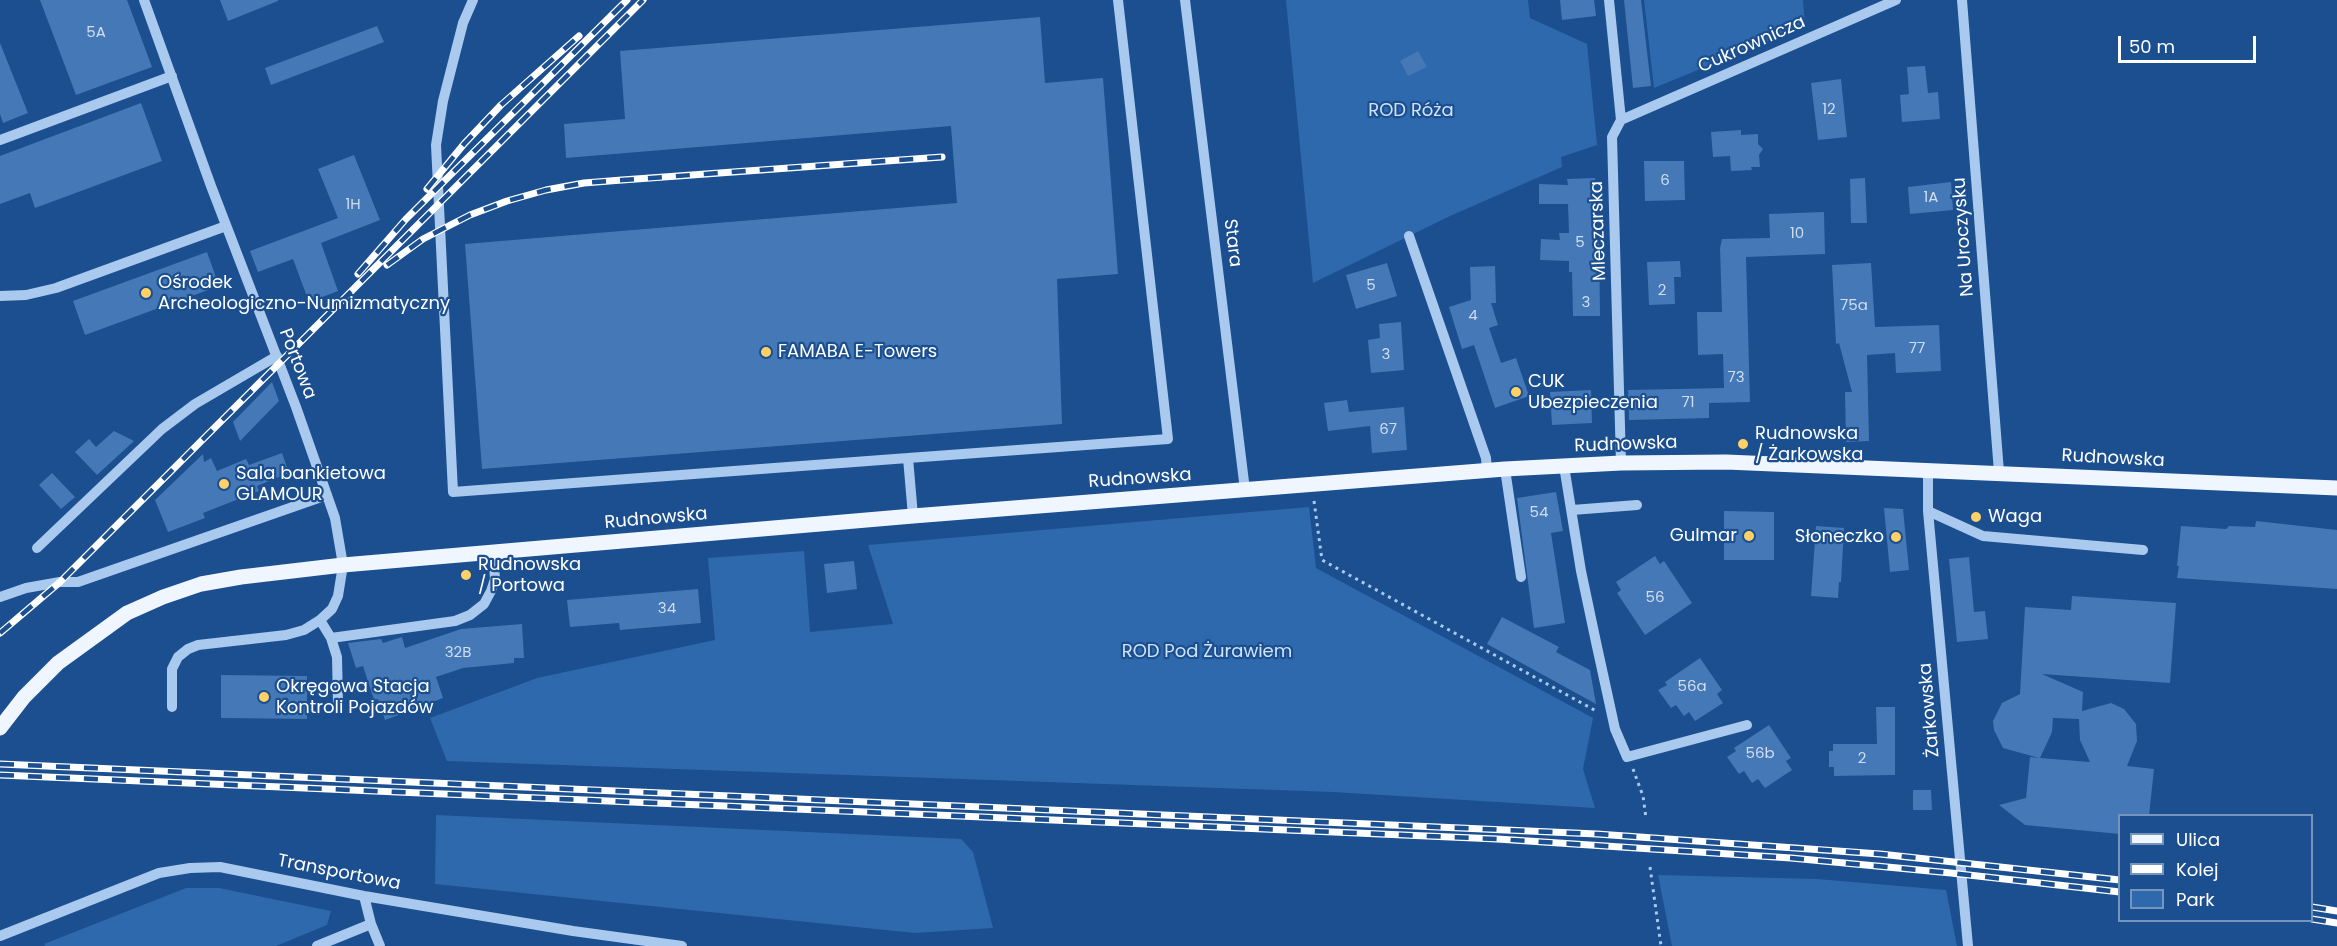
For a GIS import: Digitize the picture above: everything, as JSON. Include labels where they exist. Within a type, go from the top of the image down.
[{"type":"main road","name":"Rudnowska","points":[[1,726],[24,696],[58,663],[127,613],[162,597],[201,584],[241,577],[343,566],[913,516],[1505,469],[1621,463],[1726,462],[2337,488]]},
{"type":"street","name":"Portowa","points":[[144,0],[335,518],[343,566],[338,596],[332,609],[320,620]]},
{"type":"street","points":[[473,0],[463,24],[443,101],[436,145],[453,492],[1168,439],[1118,0]]},
{"type":"street","name":"Stara","points":[[1185,0],[1245,490]]},
{"type":"street","name":"Mleczarska","points":[[1609,0],[1621,120],[1612,137],[1621,463]]},
{"type":"street","name":"Cukrownicza","points":[[1621,120],[1896,0]]},
{"type":"street","name":"Na Uroczysku","points":[[1962,0],[1999,472]]},
{"type":"street","points":[[0,140],[172,76]]},
{"type":"street","points":[[0,296],[26,295],[56,288],[226,226]]},
{"type":"street","points":[[1409,236],[1486,458],[1487,471]]},
{"type":"street","points":[[37,548],[162,429],[195,405],[277,356]]},
{"type":"street","points":[[908,458],[913,516]]},
{"type":"street","points":[[1564,466],[1581,571],[1613,721],[1627,757],[1748,724]]},
{"type":"street","points":[[1505,469],[1521,577]]},
{"type":"street","name":"Żarkowska","points":[[1928,471],[1928,511],[1968,946]]},
{"type":"street","points":[[0,597],[27,588],[60,582],[78,582],[327,495]]},
{"type":"street","points":[[1572,510],[1637,505]]},
{"type":"street","points":[[1928,511],[1983,536],[2143,550]]},
{"type":"street","points":[[331,638],[444,623],[470,615],[483,604],[491,591],[495,579],[493,552]]},
{"type":"street","points":[[172,706],[172,669],[178,657],[188,649],[198,645],[285,635],[304,630],[320,620],[331,638],[336,657],[338,704]]},
{"type":"street","name":"Transportowa","points":[[0,936],[159,873],[190,868],[220,867],[364,896],[573,931],[682,946]]},
{"type":"street","points":[[364,896],[371,924],[380,946]]},
{"type":"street","points":[[317,946],[371,924]]},
{"type":"path","points":[[1312,485],[1322,561],[1613,721]]},
{"type":"path","points":[[1627,757],[1643,796],[1647,818]]},
{"type":"path","points":[[1650,867],[1661,946]]},
{"type":"green space","name":"ROD Róża","points":[[1286,0],[1528,0],[1530,18],[1587,44],[1597,145],[1561,157],[1562,167],[1450,216],[1313,283]]},
{"type":"green space","points":[[1644,0],[1803,0],[1805,26],[1654,88]]},
{"type":"green space","name":"ROD Pod Żurawiem","points":[[1309,507],[1316,568],[1593,718],[1583,769],[1595,808],[1333,792],[447,761],[430,718],[537,678],[715,640],[708,558],[804,551],[810,632],[893,624],[868,545]]},
{"type":"green space","points":[[436,815],[961,839],[973,852],[993,928],[915,933],[435,884]]},
{"type":"green space","points":[[1658,875],[1817,879],[1946,890],[1957,946],[1672,946]]},
{"type":"green space","points":[[186,888],[219,888],[331,911],[327,925],[276,946],[45,946],[44,944]]},
{"type":"building","points":[[40,0],[127,0],[152,67],[76,95]]},
{"type":"building","points":[[220,0],[278,0],[278,1],[228,21]]},
{"type":"building","points":[[1560,0],[1594,0],[1596,16],[1562,20]]},
{"type":"building","points":[[1624,0],[1641,0],[1651,86],[1633,88]]},
{"type":"building","name":"FAMABA E-Towers","points":[[1040,17],[1045,83],[1103,78],[1118,274],[1057,279],[1062,424],[482,469],[465,244],[957,203],[951,126],[566,158],[564,124],[625,119],[620,51]]},
{"type":"building","points":[[377,26],[384,42],[271,85],[265,68]]},
{"type":"building","points":[[0,43],[28,113],[3,123],[0,114]]},
{"type":"building","points":[[1418,51],[1427,67],[1408,76],[1400,61]]},
{"type":"building","points":[[1925,66],[1928,93],[1938,92],[1940,119],[1902,122],[1900,95],[1909,94],[1907,67]]},
{"type":"building","points":[[1841,79],[1847,137],[1818,140],[1811,83]]},
{"type":"building","points":[[141,103],[162,161],[35,208],[30,193],[0,204],[0,156]]},
{"type":"building","points":[[1741,130],[1741,135],[1758,134],[1758,144],[1763,149],[1759,155],[1760,167],[1751,167],[1752,170],[1731,171],[1730,156],[1713,157],[1711,132]]},
{"type":"building","points":[[354,155],[380,220],[321,243],[338,291],[309,302],[293,259],[258,272],[250,251],[338,218],[318,169]]},
{"type":"building","points":[[1644,161],[1684,161],[1685,200],[1645,201]]},
{"type":"building","points":[[1595,178],[1597,232],[1599,232],[1600,316],[1573,316],[1572,272],[1569,272],[1569,261],[1540,260],[1541,239],[1560,240],[1559,233],[1569,233],[1568,204],[1539,204],[1539,184],[1568,185],[1567,179]]},
{"type":"building","points":[[1865,178],[1867,223],[1851,223],[1850,179]]},
{"type":"building","points":[[1951,182],[1953,210],[1910,214],[1908,187]]},
{"type":"building","points":[[1824,212],[1825,254],[1746,257],[1750,402],[1709,403],[1709,418],[1629,420],[1628,390],[1724,388],[1723,354],[1698,355],[1697,312],[1722,312],[1720,248],[1722,239],[1770,238],[1769,214]]},
{"type":"building","name":"Ośrodek Archeologiczno-Numizmatyczny","points":[[207,252],[219,286],[85,335],[73,301]]},
{"type":"building","points":[[1680,261],[1681,277],[1674,277],[1675,304],[1649,305],[1647,262]]},
{"type":"building","points":[[1387,263],[1397,296],[1356,309],[1346,275]]},
{"type":"building","points":[[1871,263],[1875,327],[1939,325],[1941,371],[1896,373],[1895,353],[1867,355],[1869,441],[1846,442],[1845,392],[1852,392],[1839,343],[1836,344],[1832,265]]},
{"type":"building","points":[[1495,266],[1496,303],[1491,303],[1498,325],[1489,328],[1501,363],[1516,358],[1529,396],[1495,408],[1474,345],[1462,349],[1449,307],[1471,300],[1470,267]]},
{"type":"building","points":[[1401,322],[1404,370],[1371,373],[1368,340],[1380,338],[1379,324]]},
{"type":"building","points":[[272,382],[279,401],[240,441],[233,422]]},
{"type":"building","points":[[1591,390],[1592,423],[1552,425],[1550,392]]},
{"type":"building","points":[[1347,400],[1349,412],[1404,407],[1407,450],[1372,453],[1370,426],[1328,431],[1324,403]]},
{"type":"building","points":[[114,431],[134,441],[97,475],[75,452],[89,439],[96,447]]},
{"type":"building","points":[[282,453],[289,473],[257,486],[259,491],[203,513],[205,518],[168,532],[155,500],[203,454],[204,462],[211,458],[217,471],[246,459],[249,465]]},
{"type":"building","points":[[52,473],[75,497],[61,509],[39,485]]},
{"type":"building","points":[[1556,492],[1563,531],[1551,533],[1565,623],[1534,628],[1517,498]]},
{"type":"building","name":"Słoneczko","points":[[1884,508],[1903,509],[1909,570],[1890,572]]},
{"type":"building","name":"Gulmar","points":[[1724,511],[1774,512],[1774,560],[1724,560]]},
{"type":"building","points":[[2256,521],[2337,530],[2337,589],[2177,578],[2181,526],[2226,529],[2229,526],[2255,527]]},
{"type":"building","points":[[1816,526],[1844,528],[1838,598],[1811,596]]},
{"type":"building","points":[[1655,556],[1660,564],[1664,561],[1692,603],[1645,635],[1617,593],[1621,590],[1616,582]]},
{"type":"building","points":[[1969,557],[1974,612],[1985,611],[1988,639],[1957,642],[1949,559]]},
{"type":"building","points":[[854,561],[857,589],[827,593],[824,564]]},
{"type":"building","points":[[698,589],[701,623],[620,630],[619,623],[570,627],[567,600]]},
{"type":"building","points":[[2072,596],[2176,603],[2170,683],[2042,674],[2083,692],[2082,711],[2111,703],[2124,709],[2136,724],[2137,741],[2127,766],[2154,769],[2149,814],[2118,814],[2118,834],[2025,825],[1999,805],[2026,798],[2030,757],[2039,758],[2003,748],[1994,730],[1993,721],[2002,703],[2020,694],[2025,607],[2071,610]],"holes":[[[2053,718],[2079,719],[2080,740],[2090,762],[2040,758],[2052,732]]]},
{"type":"building","points":[[1502,617],[1559,647],[1556,652],[1590,670],[1596,704],[1487,644]]},
{"type":"building","points":[[522,624],[524,658],[514,658],[514,663],[463,668],[436,677],[443,698],[385,720],[378,699],[374,700],[363,666],[356,668],[348,643],[381,639],[383,643],[402,637],[405,648],[461,629]]},
{"type":"building","points":[[1700,658],[1722,690],[1717,694],[1723,703],[1695,721],[1689,712],[1684,716],[1676,705],[1671,708],[1658,690],[1667,685],[1665,682]]},
{"type":"building","name":"Okręgowa Stacja Kontroli Pojazdów","points":[[221,675],[307,676],[307,719],[221,718]]},
{"type":"building","points":[[1876,707],[1895,707],[1895,775],[1834,776],[1834,767],[1829,767],[1829,751],[1833,751],[1833,744],[1877,744]]},
{"type":"building","points":[[1769,725],[1791,758],[1786,761],[1792,770],[1765,788],[1758,779],[1752,783],[1744,771],[1739,774],[1727,757],[1736,751],[1734,748]]},
{"type":"building","points":[[1913,790],[1931,790],[1932,810],[1913,810]]},
{"type":"railway","points":[[358,274],[406,219],[627,0]]},
{"type":"railway","points":[[0,633],[60,582],[643,0]]},
{"type":"railway","points":[[427,189],[464,144],[501,105],[579,36]]},
{"type":"railway","points":[[387,265],[423,239],[470,215],[546,190],[584,183],[942,157]]},
{"type":"railway","points":[[0,764],[1597,834],[1880,854],[2118,880]]},
{"type":"railway","points":[[0,775],[1497,839],[1791,858],[2118,892]]},
{"type":"railway","points":[[2313,907],[2337,911]]},
{"type":"railway","points":[[2313,919],[2337,923]]},
{"type":"place","name":"Ośrodek Archeologiczno-Numizmatyczny","points":[[146,293]]},
{"type":"place","name":"FAMABA E-Towers","points":[[766,352]]},
{"type":"place","name":"CUK Ubezpieczenia","points":[[1516,392]]},
{"type":"place","name":"Rudnowska / Żarkowska","points":[[1743,444]]},
{"type":"place","name":"Sala bankietowa GLAMOUR","points":[[224,484]]},
{"type":"place","name":"Waga","points":[[1976,517]]},
{"type":"place","name":"Gulmar","points":[[1749,536]]},
{"type":"place","name":"Słoneczko","points":[[1896,537]]},
{"type":"place","name":"Rudnowska / Portowa","points":[[466,575]]},
{"type":"place","name":"Okręgowa Stacja Kontroli Pojazdów","points":[[264,697]]}]
